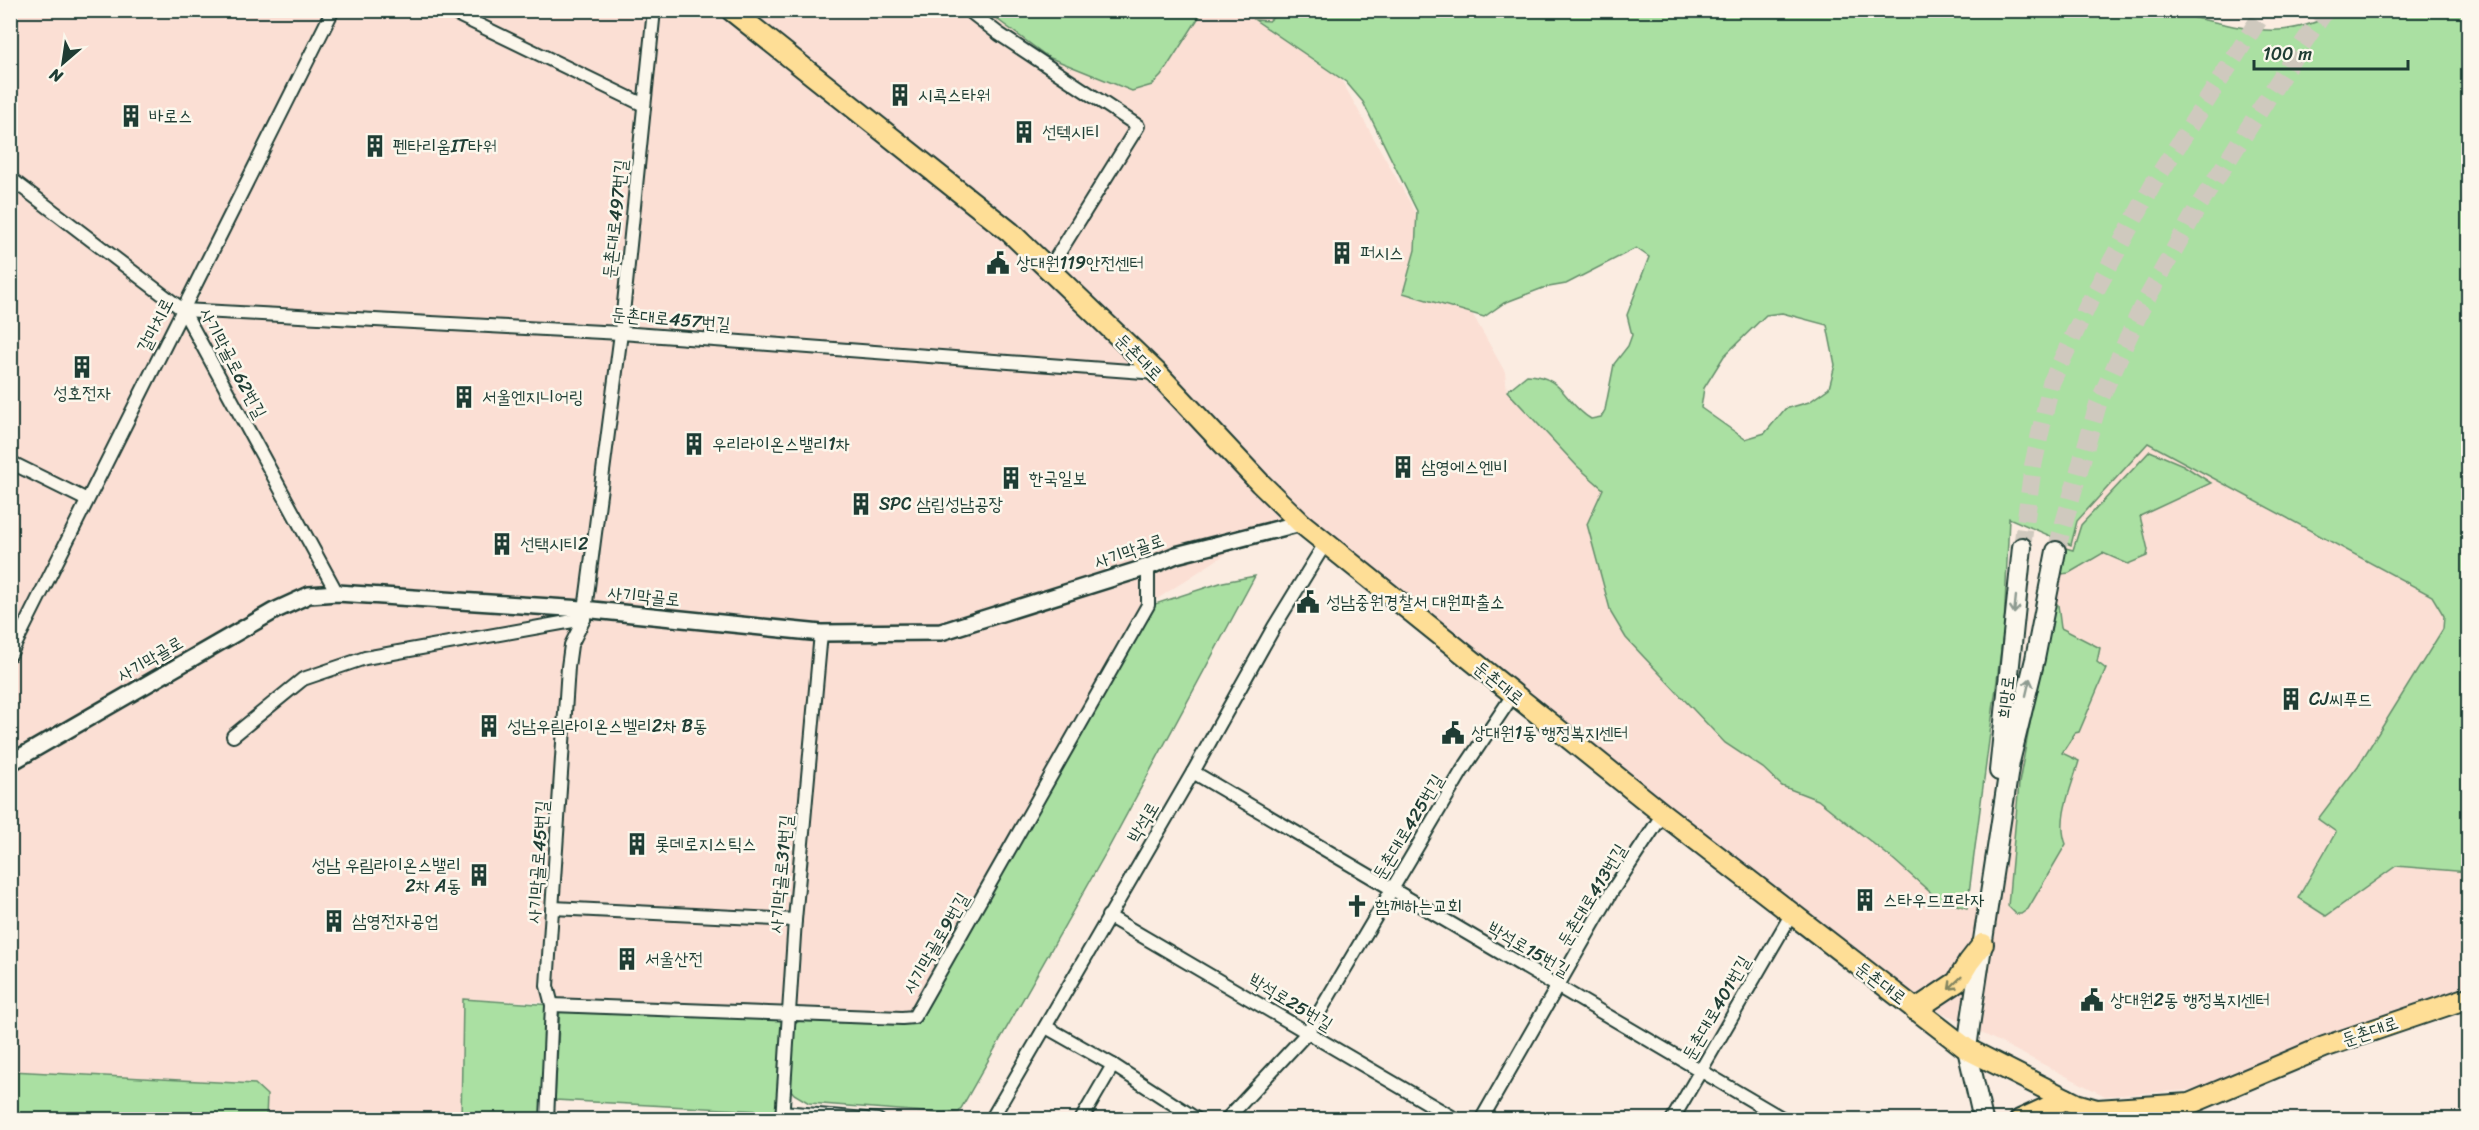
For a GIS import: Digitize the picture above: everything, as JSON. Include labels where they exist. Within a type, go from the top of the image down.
[{"type":"main road","name":"둔촌대로","points":[[732,11],[1010,232],[1156,373],[1260,483],[1302,523],[1663,814],[1967,1049],[2066,1099],[2097,1110],[2189,1104],[2324,1047],[2469,998]]},
{"type":"main road","name":"희망로","points":[[1998,848],[1998,767],[2022,547]]},
{"type":"main road","name":"희망로","points":[[1983,1119],[1967,1049],[2010,762],[2035,659],[2056,552]]},
{"type":"main road","points":[[1916,1010],[1957,982],[1983,944]]},
{"type":"main road","points":[[2020,1119],[2066,1099]]},
{"type":"street","name":"갈마치로","points":[[10,655],[333,10]]},
{"type":"street","points":[[448,10],[644,105]]},
{"type":"street","name":"둔촌대로497번길","points":[[585,614],[621,333],[654,10]]},
{"type":"street","points":[[968,10],[999,34],[1138,126],[1049,269]]},
{"type":"street","name":"사기막골로62번길","points":[[10,178],[183,309],[337,593]]},
{"type":"street","name":"둔촌대로457번길","points":[[183,309],[621,333],[1156,373]]},
{"type":"street","points":[[10,462],[87,500]]},
{"type":"street","name":"사기막골로","points":[[10,763],[274,610],[309,595],[337,593],[821,633],[941,632],[1148,567],[1176,555],[1302,523]]},
{"type":"street","name":"박석로","points":[[991,1119],[1326,542]]},
{"type":"street","name":"사기막골로9번길","points":[[552,1005],[788,1015],[914,1017],[1148,605],[1148,567]]},
{"type":"street","points":[[233,736],[303,679],[355,661],[585,614]]},
{"type":"street","name":"사기막골로45번길","points":[[547,1119],[552,1005],[547,986],[568,667],[571,645],[585,614]]},
{"type":"street","name":"사기막골로31번길","points":[[782,1116],[795,920],[821,633]]},
{"type":"street","name":"둔촌대로425번길","points":[[1226,1119],[1307,1033],[1462,771],[1513,694]]},
{"type":"street","name":"박석로15번길","points":[[1193,772],[1785,1119]]},
{"type":"street","name":"둔촌대로413번길","points":[[1481,1119],[1559,987],[1612,891],[1663,814]]},
{"type":"street","points":[[553,908],[795,920]]},
{"type":"street","name":"둔촌대로401번길","points":[[1672,1119],[1791,915]]},
{"type":"street","name":"박석로25번길","points":[[1108,916],[1457,1119]]},
{"type":"street","points":[[1046,1027],[1113,1065],[1198,1119]]},
{"type":"street","points":[[1081,1119],[1113,1065]]},
{"type":"street","points":[[782,1116],[878,1119]]},
{"type":"shaded area","points":[[10,11],[1307,11],[1311,26],[1505,372],[1507,391],[1604,490],[1587,524],[1611,613],[1626,638],[1725,743],[1763,768],[1782,786],[1818,800],[1894,860],[1939,900],[1967,908],[2000,905],[2010,762],[2056,551],[2060,540],[2071,545],[2077,521],[2148,443],[2432,596],[2444,616],[2443,629],[2358,766],[2318,819],[2336,831],[2322,858],[2326,916],[2396,866],[2468,872],[2468,998],[2190,1090],[2105,1096],[1923,1003],[1288,513],[1148,605],[914,1017],[464,999],[461,1119],[266,1119],[267,1095],[254,1084],[11,1071]]},
{"type":"green space","points":[[1282,10],[2187,10],[2191,17],[2248,29],[2283,30],[2319,21],[2338,11],[2468,11],[2468,872],[2396,866],[2326,916],[2298,898],[2336,832],[2318,819],[2358,766],[2443,629],[2444,616],[2432,596],[2148,443],[2077,521],[2071,545],[2009,518],[2004,627],[1967,908],[1939,900],[1894,860],[1818,800],[1782,786],[1763,768],[1725,743],[1626,638],[1611,613],[1587,524],[1603,489],[1577,466],[1507,391],[1527,375],[1539,376],[1556,385],[1574,405],[1591,419],[1601,417],[1605,410],[1614,364],[1628,346],[1632,335],[1627,315],[1649,257],[1636,248],[1566,284],[1543,288],[1504,303],[1484,317],[1403,293],[1415,250],[1417,211],[1363,102],[1346,82],[1255,20],[1269,21]],"holes":[[[1782,313],[1827,325],[1835,365],[1829,388],[1809,402],[1785,409],[1765,433],[1745,439],[1701,408],[1704,388],[1724,356],[1766,315]]]},
{"type":"green space","points":[[986,11],[1203,11],[1161,76],[1152,85],[1132,91],[1048,57]]},
{"type":"green space","points":[[2150,451],[2183,465],[2211,483],[2140,516],[2148,550],[2147,556],[2128,564],[2103,553],[2069,573],[2062,574],[2062,547],[2073,550],[2081,525]]},
{"type":"green space","points":[[1255,576],[1108,849],[959,1112],[938,1113],[809,1103],[794,1094],[787,1085],[788,1034],[796,1023],[803,1019],[906,1022],[1085,727],[1155,604],[1223,582]]},
{"type":"green space","points":[[2053,599],[2058,605],[2061,628],[2100,648],[2097,662],[2106,669],[2079,732],[2075,733],[2062,753],[2079,761],[2064,813],[2063,834],[2066,844],[2028,909],[2021,914],[2016,914],[2008,906],[2019,783]]},
{"type":"green space","points":[[463,999],[552,1005],[548,1119],[461,1120]]},
{"type":"green space","points":[[560,1006],[788,1015],[782,1112],[555,1100]]},
{"type":"green space","points":[[11,1071],[255,1084],[267,1095],[266,1119],[11,1119]]},
{"type":"tunnel","points":[[2022,547],[2033,466],[2051,383],[2088,305],[2153,184],[2265,10]]},
{"type":"tunnel","points":[[2056,551],[2098,404],[2141,309],[2198,207],[2326,10]]},
{"type":"place","name":"시콕스타워","points":[[900,95]]},
{"type":"place","name":"바로스","points":[[131,116]]},
{"type":"place","name":"선텍시티","points":[[1024,132]]},
{"type":"place","name":"펜타리움IT타워","points":[[375,146]]},
{"type":"place","name":"퍼시스","points":[[1342,253]]},
{"type":"place","name":"상대원119안전센터","points":[[998,263]]},
{"type":"place","name":"성호전자","points":[[82,367]]},
{"type":"place","name":"서울엔지니어링","points":[[464,397]]},
{"type":"place","name":"우리라이온스밸리1차","points":[[694,444]]},
{"type":"place","name":"삼영에스엔비","points":[[1403,467]]},
{"type":"place","name":"한국일보","points":[[1011,478]]},
{"type":"place","name":"SPC 삼립성남공장","points":[[861,504]]},
{"type":"place","name":"선택시티2","points":[[502,544]]},
{"type":"place","name":"성남중원경찰서 대원파출소","points":[[1308,602]]},
{"type":"place","name":"CJ씨푸드","points":[[2291,699]]},
{"type":"place","name":"성남우림라이온스벨리2차 B동","points":[[489,726]]},
{"type":"place","name":"상대원1동 행정복지센터","points":[[1453,733]]},
{"type":"place","name":"롯데로지스틱스","points":[[637,844]]},
{"type":"place","name":"성남 우림라이온스밸리 2차 A동","points":[[479,875]]},
{"type":"place","name":"스타우드프라자","points":[[1865,900]]},
{"type":"place","name":"함께하는교회","points":[[1357,906]]},
{"type":"place","name":"삼영전자공업","points":[[334,921]]},
{"type":"place","name":"서울산전","points":[[627,959]]},
{"type":"place","name":"상대원2동 행정복지센터","points":[[2092,1000]]}]
